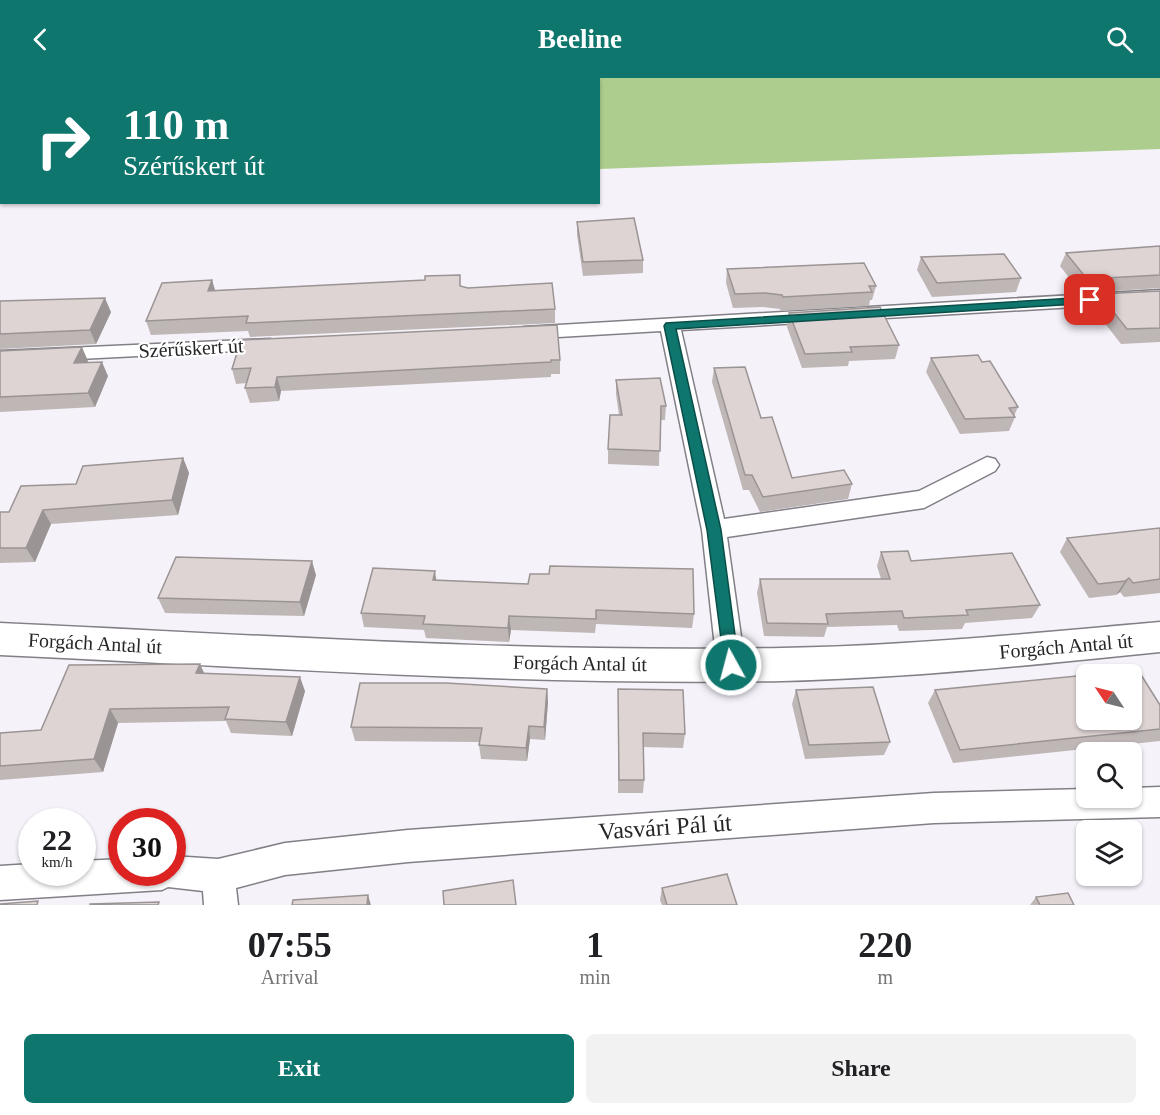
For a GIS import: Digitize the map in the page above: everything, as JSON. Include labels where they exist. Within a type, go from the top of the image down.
[{"type":"street","points":[[502,334],[1160,296]]},
{"type":"street","points":[[670,326],[714,530],[731,665]]},
{"type":"street","name":"Szérűskert út","points":[[0,357],[287,344]]},
{"type":"street","points":[[714,530],[924,499],[987,465]]},
{"type":"street","name":"Forgách Antal út","points":[[0,639],[518,662],[731,665],[880,661],[1160,638]]},
{"type":"street","name":"Vasvári Pál út","points":[[186,877],[220,890],[285,859],[408,846],[934,807],[1160,802]]},
{"type":"street","points":[[0,884],[108,877]]},
{"type":"green space","points":[[600,78],[1160,78],[1160,149],[600,169]]},
{"type":"building","points":[[634,218],[643,260],[583,262],[577,222]]},
{"type":"building","points":[[1160,246],[1160,275],[1087,279],[1066,253]]},
{"type":"building","points":[[1004,254],[1021,278],[937,283],[921,257]]},
{"type":"building","points":[[864,263],[876,286],[869,286],[872,292],[783,297],[765,293],[735,294],[727,269]]},
{"type":"building","points":[[460,275],[460,286],[468,288],[552,283],[555,309],[246,323],[248,316],[146,321],[162,283],[212,280],[208,291],[425,280],[425,276]]},
{"type":"building","points":[[1160,291],[1160,328],[1127,329],[1099,294]]},
{"type":"building","points":[[105,298],[90,330],[0,334],[0,301]]},
{"type":"building","points":[[880,307],[899,345],[850,347],[852,352],[805,354],[789,313]]},
{"type":"building","points":[[557,325],[560,360],[551,360],[551,362],[277,377],[275,387],[245,388],[251,368],[232,369],[241,340]]},
{"type":"building","points":[[82,347],[74,363],[102,362],[88,393],[0,397],[0,351]]},
{"type":"building","points":[[978,355],[982,362],[990,361],[1018,407],[1009,408],[1015,417],[965,419],[931,358]]},
{"type":"building","points":[[745,367],[761,418],[772,417],[792,478],[844,470],[852,484],[763,497],[752,475],[745,475],[714,368]]},
{"type":"building","points":[[660,378],[666,406],[661,406],[660,451],[608,449],[610,415],[622,415],[616,380]]},
{"type":"building","points":[[183,458],[172,500],[43,510],[26,548],[0,548],[0,512],[9,512],[21,486],[76,484],[83,466]]},
{"type":"building","points":[[1160,528],[1160,579],[1133,583],[1129,578],[1125,581],[1098,584],[1067,538]]},
{"type":"building","points":[[908,551],[911,561],[1012,553],[1040,605],[966,610],[968,615],[904,618],[902,611],[826,614],[828,624],[767,623],[760,579],[890,579],[881,552]]},
{"type":"building","points":[[176,557],[312,561],[300,602],[158,598]]},
{"type":"building","points":[[550,566],[693,569],[694,614],[596,610],[596,619],[509,616],[508,628],[423,624],[425,616],[361,613],[373,568],[435,571],[433,580],[528,584],[530,574],[549,574]]},
{"type":"building","points":[[200,664],[196,673],[300,677],[286,722],[225,719],[229,707],[110,709],[94,759],[0,766],[0,733],[41,730],[69,665]]},
{"type":"building","points":[[1076,676],[1076,730],[1142,730],[1142,676],[1160,705],[1160,729],[960,750],[935,690]]},
{"type":"building","points":[[360,683],[446,683],[547,689],[544,727],[529,726],[526,748],[479,745],[482,728],[351,727]]},
{"type":"building","points":[[873,687],[890,742],[809,745],[796,690]]},
{"type":"building","points":[[618,689],[683,690],[685,734],[643,733],[644,780],[619,780]]},
{"type":"building","points":[[727,874],[737,905],[667,905],[662,888]]},
{"type":"building","points":[[513,880],[516,905],[444,905],[443,891]]},
{"type":"building","points":[[1068,893],[1074,905],[1040,905],[1036,897]]},
{"type":"building","points":[[368,895],[367,905],[292,905],[293,900]]},
{"type":"building","points":[[38,901],[37,905],[0,905],[0,904]]},
{"type":"building","points":[[159,902],[158,905],[90,905],[90,904]]},
{"type":"route","points":[[731,665],[714,530],[670,326],[1090,300]]}]
